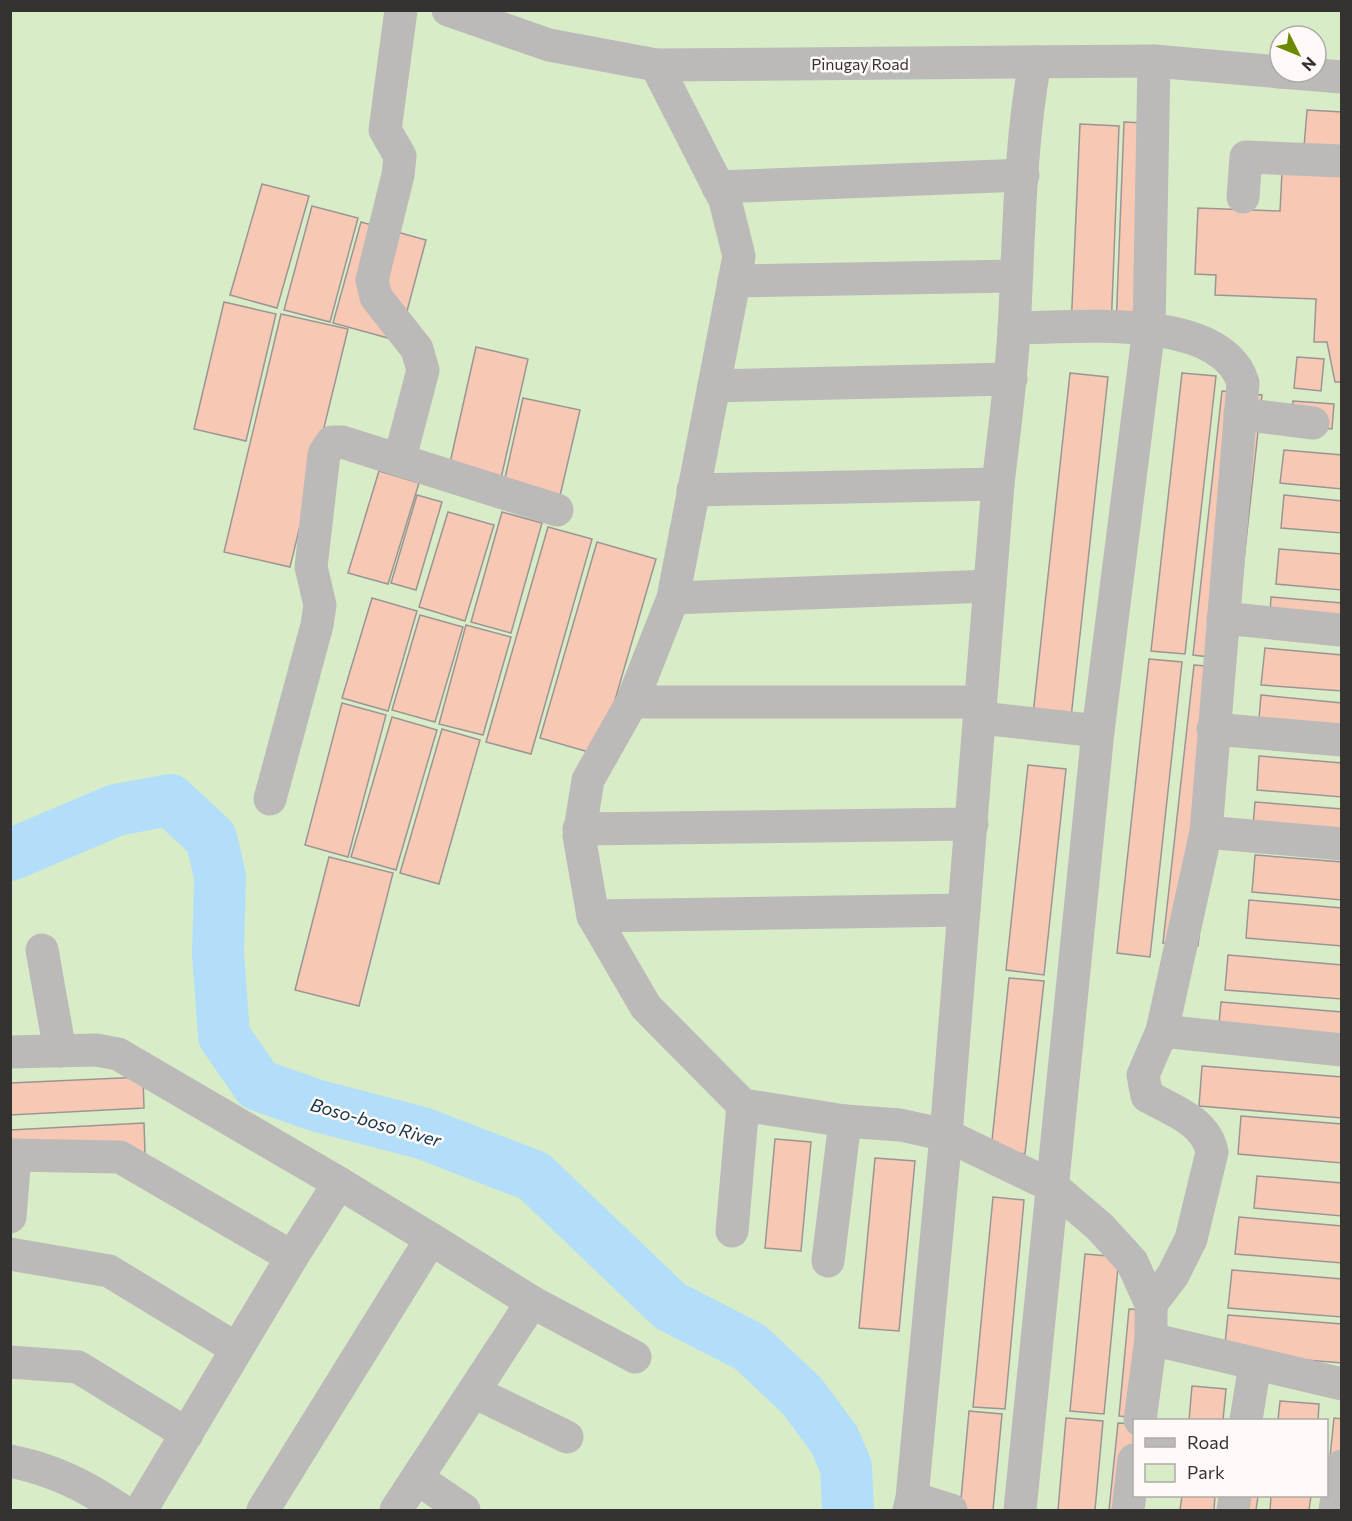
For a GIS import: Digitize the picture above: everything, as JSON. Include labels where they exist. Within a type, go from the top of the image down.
[{"type":"street","points":[[400,458],[423,370],[417,349],[375,297],[372,280],[398,175],[400,156],[385,130],[401,10]]},
{"type":"street","name":"Pinugay Road","points":[[460,13],[549,45],[656,65],[1154,61],[1268,71]]},
{"type":"street","points":[[1020,1510],[1098,731],[1149,328],[1154,61]]},
{"type":"street","points":[[951,1510],[911,1504],[946,1135],[998,484],[1011,379],[1015,276],[1023,175],[1030,92],[1035,62]]},
{"type":"street","points":[[656,65],[725,201],[739,256],[673,598],[632,702],[588,780],[579,828],[593,916],[646,1007],[743,1105],[845,1121],[900,1125],[946,1135],[1052,1186],[1100,1227],[1132,1262],[1151,1304],[1150,1340],[1140,1419]]},
{"type":"street","points":[[1243,197],[1246,157],[1341,161]]},
{"type":"street","points":[[718,187],[1023,175]]},
{"type":"street","points":[[734,281],[1015,276]]},
{"type":"street","points":[[1014,328],[1149,328],[1189,335],[1222,353],[1239,370],[1243,383],[1206,831],[1162,1031],[1143,1075],[1146,1096],[1201,1127],[1210,1138],[1212,1152],[1191,1239],[1173,1275],[1151,1304]]},
{"type":"street","points":[[714,386],[1011,379]]},
{"type":"street","points":[[1240,414],[1313,423]]},
{"type":"street","points":[[270,800],[317,625],[320,605],[311,567],[324,454],[332,442],[342,442],[400,458],[557,510]]},
{"type":"street","points":[[693,490],[998,484]]},
{"type":"street","points":[[673,598],[990,586]]},
{"type":"street","points":[[1223,618],[1340,630]]},
{"type":"street","points":[[632,702],[980,710],[1098,731]]},
{"type":"street","points":[[1213,729],[1341,740]]},
{"type":"street","points":[[579,828],[972,824]]},
{"type":"street","points":[[1206,831],[1341,844]]},
{"type":"street","points":[[593,916],[964,910]]},
{"type":"street","points":[[42,950],[60,1051]]},
{"type":"street","points":[[1162,1031],[1341,1050]]},
{"type":"street","points":[[10,1052],[96,1050],[118,1054],[339,1183],[532,1302],[635,1357]]},
{"type":"street","points":[[732,1232],[743,1105]]},
{"type":"street","points":[[828,1261],[845,1121]]},
{"type":"street","points":[[10,1217],[13,1155],[120,1157],[292,1257]]},
{"type":"street","points":[[141,1510],[292,1257],[339,1183]]},
{"type":"street","points":[[263,1510],[431,1239]]},
{"type":"street","points":[[10,1254],[109,1271],[237,1349]]},
{"type":"street","points":[[396,1510],[532,1302]]},
{"type":"street","points":[[1150,1340],[1341,1384]]},
{"type":"street","points":[[10,1362],[78,1367],[186,1434]]},
{"type":"street","points":[[1246,1419],[1255,1364]]},
{"type":"street","points":[[474,1392],[567,1437]]},
{"type":"street","points":[[10,1461],[46,1469],[88,1489],[121,1510]]},
{"type":"street","points":[[1335,1510],[1341,1466]]},
{"type":"street","points":[[1128,1510],[1133,1468]]},
{"type":"street","points":[[418,1479],[464,1510]]},
{"type":"green space","points":[[11,11],[1341,11],[1341,1510],[11,1510]]},
{"type":"building","points":[[1307,110],[1342,112],[1342,149],[1304,147]]},
{"type":"building","points":[[1124,122],[1165,124],[1156,329],[1116,328]]},
{"type":"building","points":[[1080,124],[1119,126],[1111,330],[1071,329]]},
{"type":"building","points":[[1282,173],[1342,176],[1342,382],[1335,382],[1327,342],[1314,342],[1316,299],[1215,295],[1216,275],[1195,274],[1198,208],[1280,211]]},
{"type":"building","points":[[262,184],[309,196],[277,308],[230,295]]},
{"type":"building","points":[[312,206],[358,218],[330,322],[284,310]]},
{"type":"building","points":[[361,222],[426,240],[399,341],[333,323]]},
{"type":"building","points":[[224,302],[276,314],[246,441],[194,429]]},
{"type":"building","points":[[281,314],[348,329],[290,567],[224,552]]},
{"type":"building","points":[[476,347],[528,359],[497,496],[445,485]]},
{"type":"building","points":[[1297,357],[1324,359],[1321,391],[1294,388]]},
{"type":"building","points":[[1070,373],[1108,377],[1070,727],[1032,724]]},
{"type":"building","points":[[1182,373],[1216,376],[1185,654],[1151,651]]},
{"type":"building","points":[[1222,391],[1262,395],[1233,660],[1193,655]]},
{"type":"building","points":[[523,398],[580,410],[559,500],[503,487]]},
{"type":"building","points":[[1293,401],[1334,404],[1332,429],[1291,425]]},
{"type":"building","points":[[1284,450],[1342,455],[1342,489],[1280,483]]},
{"type":"building","points":[[379,471],[419,483],[388,584],[348,573]]},
{"type":"building","points":[[417,495],[442,502],[416,590],[391,583]]},
{"type":"building","points":[[1284,495],[1342,501],[1342,533],[1281,528]]},
{"type":"building","points":[[448,512],[494,525],[465,621],[419,607]]},
{"type":"building","points":[[502,512],[542,523],[511,633],[471,622]]},
{"type":"building","points":[[548,527],[592,539],[531,754],[486,742]]},
{"type":"building","points":[[597,542],[656,559],[599,755],[540,738]]},
{"type":"building","points":[[1279,549],[1342,554],[1342,590],[1276,584]]},
{"type":"building","points":[[1271,597],[1342,603],[1342,637],[1269,630]]},
{"type":"building","points":[[372,598],[417,611],[388,711],[342,698]]},
{"type":"building","points":[[420,615],[463,627],[435,722],[392,710]]},
{"type":"building","points":[[466,625],[511,637],[483,735],[439,724]]},
{"type":"building","points":[[1265,648],[1342,655],[1342,691],[1261,685]]},
{"type":"building","points":[[1149,659],[1182,662],[1150,957],[1117,953]]},
{"type":"building","points":[[1194,665],[1228,668],[1198,946],[1163,943]]},
{"type":"building","points":[[1261,695],[1342,703],[1342,739],[1258,731]]},
{"type":"building","points":[[342,703],[386,715],[348,857],[305,845]]},
{"type":"building","points":[[392,717],[437,730],[396,870],[351,857]]},
{"type":"building","points":[[442,729],[480,740],[439,884],[400,873]]},
{"type":"building","points":[[1259,756],[1342,763],[1342,797],[1257,790]]},
{"type":"building","points":[[1028,765],[1066,769],[1044,975],[1006,970]]},
{"type":"building","points":[[1255,802],[1342,809],[1342,845],[1252,838]]},
{"type":"building","points":[[1255,855],[1342,862],[1342,900],[1252,892]]},
{"type":"building","points":[[329,857],[393,873],[359,1006],[295,990]]},
{"type":"building","points":[[1249,900],[1342,908],[1342,946],[1246,938]]},
{"type":"building","points":[[1228,955],[1342,965],[1342,999],[1225,990]]},
{"type":"building","points":[[1009,978],[1044,981],[1025,1154],[991,1150]]},
{"type":"building","points":[[1221,1002],[1342,1012],[1342,1045],[1218,1035]]},
{"type":"building","points":[[1202,1066],[1342,1077],[1342,1118],[1199,1106]]},
{"type":"building","points":[[143,1077],[144,1108],[10,1115],[10,1083]]},
{"type":"building","points":[[1241,1116],[1342,1124],[1342,1163],[1238,1154]]},
{"type":"building","points":[[144,1123],[145,1154],[10,1161],[10,1130]]},
{"type":"building","points":[[775,1139],[811,1142],[801,1251],[765,1248]]},
{"type":"building","points":[[875,1158],[915,1161],[899,1331],[859,1328]]},
{"type":"building","points":[[1257,1176],[1342,1183],[1342,1216],[1254,1208]]},
{"type":"building","points":[[993,1197],[1024,1200],[1005,1409],[973,1407]]},
{"type":"building","points":[[1239,1217],[1342,1226],[1342,1263],[1235,1254]]},
{"type":"building","points":[[1085,1254],[1119,1257],[1104,1414],[1070,1411]]},
{"type":"building","points":[[1232,1270],[1342,1279],[1342,1317],[1228,1308]]},
{"type":"building","points":[[1129,1309],[1161,1311],[1150,1419],[1119,1416]]},
{"type":"building","points":[[1228,1315],[1342,1324],[1342,1363],[1224,1353]]},
{"type":"building","points":[[1192,1386],[1226,1389],[1223,1419],[1189,1419]]},
{"type":"building","points":[[1280,1401],[1319,1404],[1318,1419],[1278,1419]]},
{"type":"building","points":[[969,1411],[1002,1414],[993,1510],[960,1510]]},
{"type":"building","points":[[1066,1418],[1103,1421],[1095,1510],[1058,1510]]},
{"type":"building","points":[[1334,1418],[1342,1419],[1342,1510],[1327,1497]]},
{"type":"building","points":[[1118,1423],[1133,1424],[1133,1497],[1143,1510],[1109,1510]]},
{"type":"building","points":[[1182,1497],[1215,1497],[1214,1510],[1180,1510]]},
{"type":"building","points":[[1225,1497],[1258,1497],[1256,1510],[1224,1510]]},
{"type":"building","points":[[1271,1497],[1311,1497],[1309,1510],[1270,1510]]},
{"type":"waterway","name":"Boso-boso River","points":[[10,855],[116,810],[170,800],[211,838],[220,876],[218,953],[224,1036],[258,1085],[318,1106],[422,1133],[534,1176],[670,1306],[750,1347],[802,1396],[834,1439],[846,1467],[848,1510]]}]
